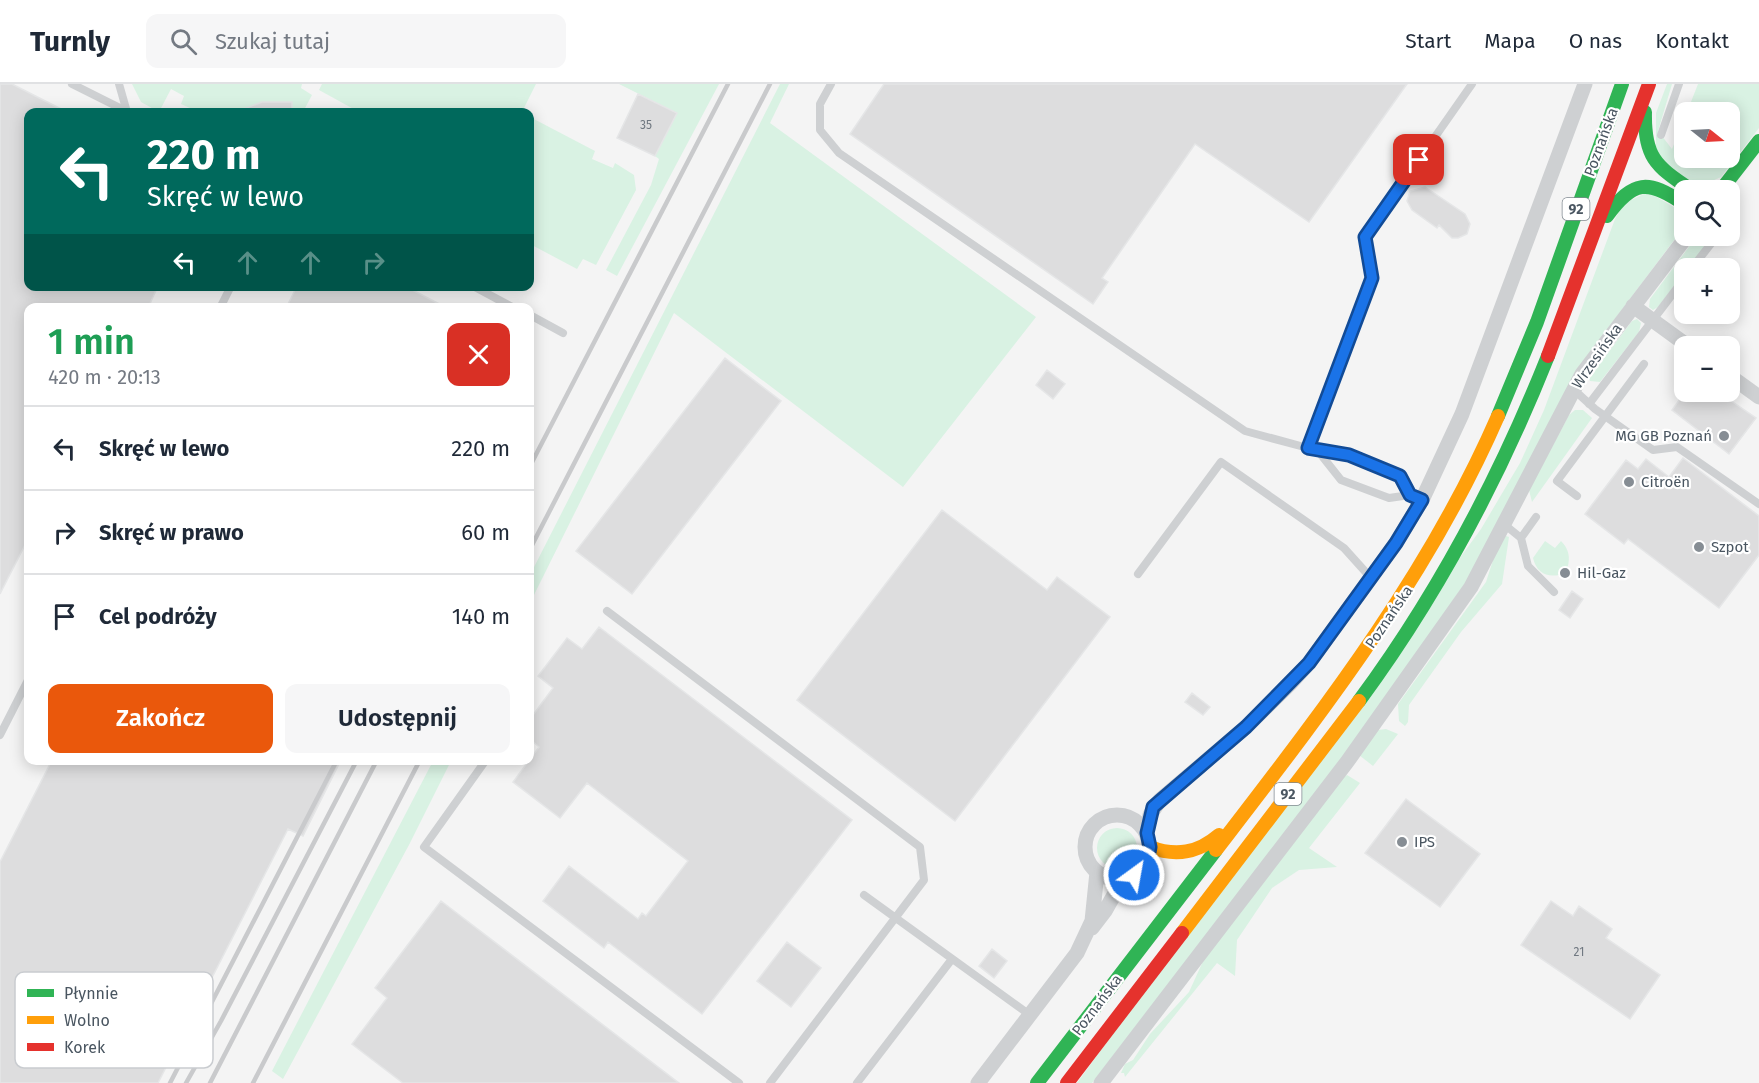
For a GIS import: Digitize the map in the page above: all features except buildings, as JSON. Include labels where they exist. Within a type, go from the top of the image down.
[{"type":"main road","name":"Poznańska","points":[[1037,1083],[1251,803],[1380,630],[1410,586],[1455,508],[1514,377],[1622,84]]},
{"type":"main road","name":"Poznańska","points":[[1067,1083],[1343,721],[1430,599],[1464,541],[1511,446],[1592,238],[1647,87]]},
{"type":"main road","points":[[1647,87],[1643,137],[1647,153],[1660,169],[1677,180]]},
{"type":"main road","points":[[1729,180],[1759,141]]},
{"type":"main road","points":[[1592,238],[1617,200],[1634,187],[1651,185],[1661,188],[1674,197]]},
{"type":"main road","points":[[1148,840],[1173,854],[1196,852],[1211,843],[1251,803]]},
{"type":"street","points":[[978,1083],[1077,953],[1123,879],[1142,868],[1153,807],[1246,727],[1290,684],[1309,663],[1396,543],[1416,497],[1462,414],[1585,84]]},
{"type":"street","name":"Wrzesińska","points":[[1505,525],[1573,389],[1679,246]]},
{"type":"street","points":[[1633,306],[1674,336]]},
{"type":"street","points":[[1740,383],[1759,396]]},
{"type":"street","points":[[1106,1081],[1353,753],[1471,587],[1505,525]]},
{"type":"street","points":[[1123,879],[1105,877],[1098,872],[1086,853],[1085,841],[1097,821],[1107,816],[1130,817],[1140,824],[1148,840]]},
{"type":"street","points":[[1088,932],[1094,909],[1098,872]]},
{"type":"lane","points":[[72,84],[120,108]]},
{"type":"lane","points":[[118,84],[127,108]]},
{"type":"lane","points":[[831,84],[820,104],[820,130],[839,153],[1245,431],[1318,451],[1349,455],[1400,476],[1416,497]]},
{"type":"lane","points":[[1308,448],[1372,278],[1365,237],[1472,84]]},
{"type":"lane","points":[[1660,135],[1679,84]]},
{"type":"lane","points":[[1700,258],[1709,246]]},
{"type":"lane","points":[[482,291],[504,303]]},
{"type":"lane","points":[[1589,404],[1674,293]]},
{"type":"lane","points":[[534,317],[564,333]]},
{"type":"lane","points":[[1577,496],[1557,481],[1644,363]]},
{"type":"lane","points":[[1573,389],[1589,404],[1653,450],[1677,447],[1759,504]]},
{"type":"lane","points":[[1318,451],[1341,480],[1389,498],[1416,497]]},
{"type":"lane","points":[[1138,574],[1221,462],[1344,548],[1371,578]]},
{"type":"lane","points":[[1521,538],[1536,517]]},
{"type":"lane","points":[[1505,525],[1521,538],[1528,566],[1554,592]]},
{"type":"lane","points":[[607,611],[920,847],[924,880],[770,1083]]},
{"type":"lane","points":[[0,735],[24,688]]},
{"type":"lane","points":[[482,765],[424,847],[739,1083]]},
{"type":"lane","points":[[864,895],[1030,1015]]},
{"type":"lane","points":[[857,1083],[952,959]]},
{"type":"green space","points":[[132,84],[302,84],[301,88],[312,95],[305,108],[190,108],[181,104],[184,96],[171,89],[161,108],[152,108],[141,102]]},
{"type":"green space","points":[[322,84],[536,84],[524,108],[352,108],[319,90]]},
{"type":"green space","points":[[619,84],[719,84],[617,276],[606,270],[651,185],[659,159],[655,156],[677,113]]},
{"type":"green space","points":[[780,84],[789,84],[770,123],[1036,317],[903,487],[674,313],[534,595],[534,567]]},
{"type":"green space","points":[[1667,84],[1672,84],[1658,131],[1672,149],[1674,144],[1674,168],[1728,168],[1721,177],[1714,180],[1684,180],[1656,155],[1656,113]]},
{"type":"green space","points":[[1698,84],[1759,84],[1759,128],[1740,152],[1740,102],[1691,102]]},
{"type":"green space","points":[[534,119],[595,151],[592,159],[613,168],[615,163],[634,175],[636,190],[596,265],[583,259],[577,269],[534,246]]},
{"type":"green space","points":[[1648,192],[1674,207],[1674,240],[1575,372],[1521,484],[1468,579],[1347,752],[1092,1083],[1077,1083],[1481,529],[1520,463],[1544,410],[1615,219],[1623,204]]},
{"type":"green space","points":[[1690,246],[1705,246],[1696,258],[1681,258]]},
{"type":"green space","points":[[1674,267],[1674,286],[1653,310],[1649,307],[1650,299]]},
{"type":"green space","points":[[1637,319],[1641,323],[1639,332],[1600,382],[1590,381],[1589,378],[1632,321]]},
{"type":"green space","points":[[1575,410],[1583,410],[1592,418],[1532,502],[1529,490],[1569,415]]},
{"type":"green space","points":[[1506,536],[1509,537],[1502,584],[1461,632],[1409,705],[1408,722],[1405,726],[1399,721],[1398,704],[1486,582],[1495,554]]},
{"type":"green space","points":[[1545,541],[1555,548],[1561,541],[1567,549],[1569,556],[1566,573],[1555,576],[1545,574],[1535,564],[1533,558]]},
{"type":"green space","points":[[1386,729],[1398,734],[1373,766],[1359,755],[1378,730]]},
{"type":"green space","points":[[431,765],[449,765],[410,843],[283,1079],[272,1071]]},
{"type":"green space","points":[[1347,775],[1360,783],[1309,848],[1337,867],[1299,870],[1272,888],[1237,940],[1235,976],[1217,963],[1125,1077],[1124,1073],[1121,1073],[1125,1064],[1133,1060],[1150,1034],[1189,992],[1204,959]]},
{"type":"green space","points":[[1117,828],[1125,829],[1131,834],[1136,840],[1136,856],[1131,862],[1125,867],[1117,868],[1109,867],[1103,862],[1098,856],[1097,848],[1098,840],[1103,834],[1109,829]]},
{"type":"railway","points":[[534,458],[728,84]]},
{"type":"railway","points":[[534,541],[770,84]]},
{"type":"railway","points":[[213,1000],[334,765]]},
{"type":"railway","points":[[213,1035],[354,765]]},
{"type":"railway","points":[[210,1083],[374,765]]},
{"type":"railway","points":[[253,1083],[417,765]]},
{"type":"railway","points":[[170,1083],[178,1068]]},
{"type":"railway","points":[[186,1083],[194,1068]]},
{"type":"traffic: fast","points":[[1498,416],[1537,322],[1622,84]]},
{"type":"traffic: fast","points":[[1645,112],[1645,127],[1650,150],[1660,166],[1678,180]]},
{"type":"traffic: fast","points":[[1729,180],[1759,141]]},
{"type":"traffic: fast","points":[[1607,216],[1625,195],[1642,187],[1660,190],[1674,198]]},
{"type":"traffic: fast","points":[[1359,701],[1415,619],[1465,534],[1509,447],[1548,356]]},
{"type":"traffic: fast","points":[[1037,1083],[1216,850]]},
{"type":"traffic: slow","points":[[1216,850],[1295,747],[1406,588],[1470,475],[1498,416]]},
{"type":"traffic: slow","points":[[1182,933],[1359,701]]},
{"type":"traffic: slow","points":[[1150,847],[1169,852],[1186,852],[1203,846],[1219,835]]},
{"type":"traffic: jam","points":[[1548,356],[1649,84]]},
{"type":"traffic: jam","points":[[1067,1083],[1182,933]]},
{"type":"place","name":"MG GB Poznań","points":[[1724,436]]},
{"type":"place","name":"Citroën","points":[[1629,482]]},
{"type":"place","name":"Szpot","points":[[1699,547]]},
{"type":"place","name":"Hil-Gaz","points":[[1565,573]]},
{"type":"place","name":"IPS","points":[[1402,842]]},
{"type":"route","points":[[1134,875],[1148,858],[1150,847],[1147,833],[1149,814],[1153,807],[1246,727],[1309,663],[1396,543],[1422,500],[1410,495],[1400,476],[1349,455],[1308,448],[1372,278],[1365,237],[1419,160]]}]
